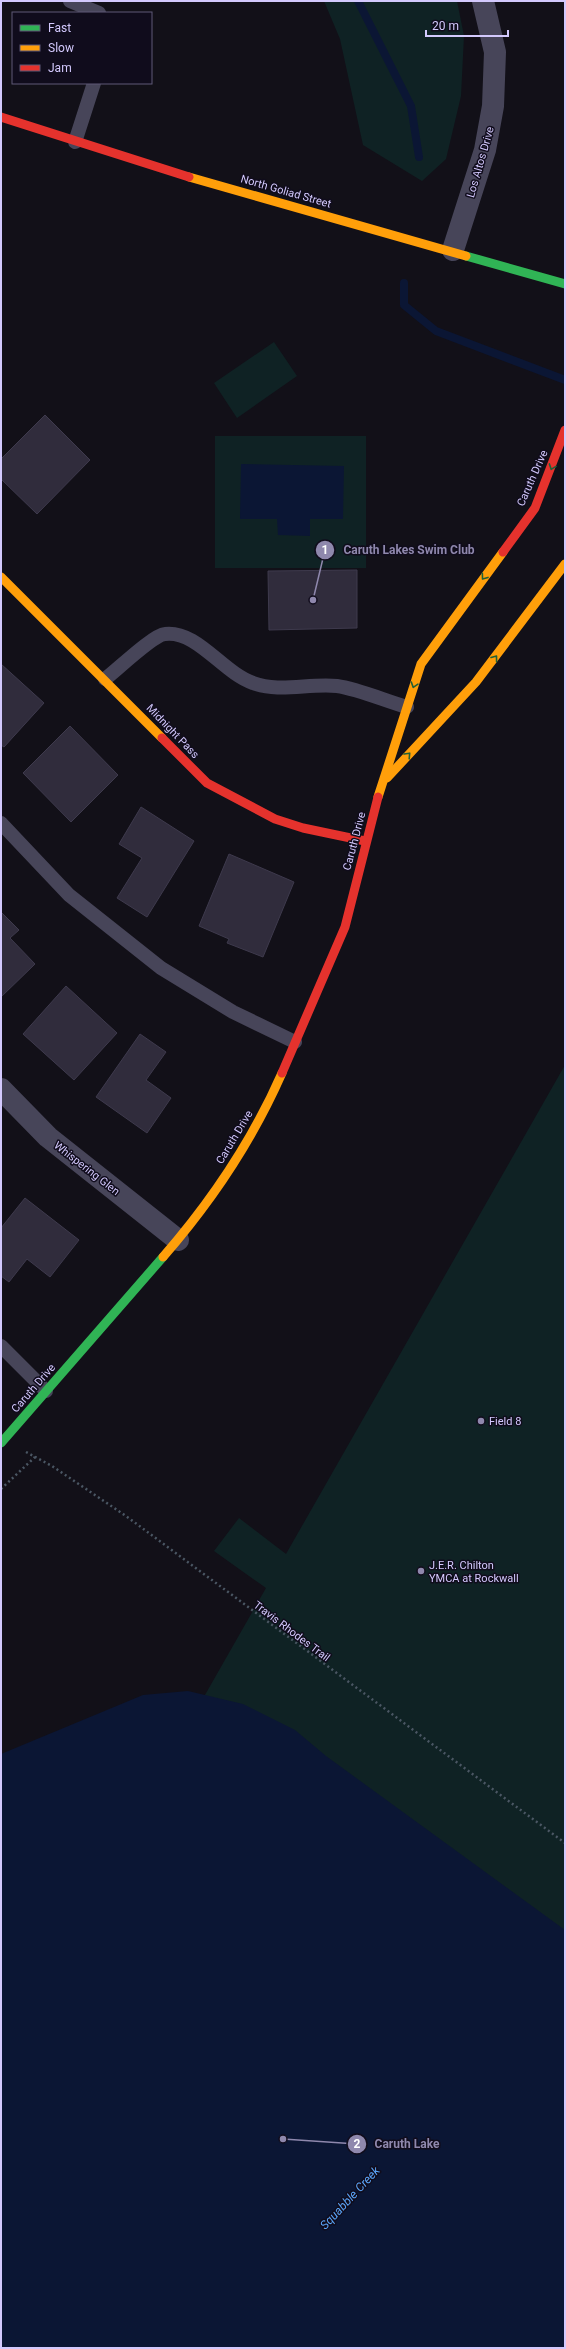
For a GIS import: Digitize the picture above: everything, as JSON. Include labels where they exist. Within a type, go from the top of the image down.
[{"type":"street","name":"Los Altos Drive","points":[[453,250],[485,150],[494,106],[495,52],[483,1]]},
{"type":"street","name":"North Goliad Street","points":[[1,117],[162,169],[453,250],[565,284]]},
{"type":"street","name":"Caruth Drive","points":[[3,1441],[178,1240],[208,1202],[258,1121],[273,1093],[345,927],[365,842],[382,783],[421,664],[535,508],[565,430]]},
{"type":"street","name":"Caruth Drive","points":[[382,783],[476,682],[565,564]]},
{"type":"street","name":"Midnight Pass","points":[[1,577],[207,783],[275,819],[303,828],[365,842]]},
{"type":"street","name":"Whispering Glen","points":[[1,1089],[48,1137],[178,1240]]},
{"type":"lane","points":[[70,1],[97,12]]},
{"type":"lane","points":[[75,142],[94,84]]},
{"type":"lane","points":[[105,680],[146,645],[164,634],[180,634],[195,642],[235,674],[253,684],[282,688],[338,686],[407,707]]},
{"type":"lane","points":[[1,824],[69,895],[161,968],[233,1012],[295,1042]]},
{"type":"lane","points":[[1,1346],[46,1390]]},
{"type":"path","name":"Travis Rhodes Trail","points":[[3,1441],[35,1457],[126,1516],[565,1843]]},
{"type":"path","points":[[1,1489],[35,1457]]},
{"type":"green space","points":[[324,1],[457,1],[464,36],[461,96],[446,159],[422,181],[363,145],[340,39]]},
{"type":"green space","points":[[274,342],[297,376],[237,418],[214,383]]},
{"type":"green space","points":[[215,436],[366,436],[366,568],[215,568]]},
{"type":"green space","name":"J.E.R. Chilton YMCA at Rockwall","points":[[565,1065],[565,1932],[276,1721],[213,1755],[193,1716],[266,1588],[214,1551],[239,1518],[286,1554]]},
{"type":"water","points":[[241,464],[344,466],[343,519],[310,519],[310,536],[278,535],[277,519],[240,519]]},
{"type":"water","name":"Squabble Creek","points":[[188,1691],[243,1704],[295,1730],[326,1756],[565,1930],[565,2348],[1,2348],[1,1754],[143,1695]]},
{"type":"building","points":[[45,415],[90,460],[37,514],[1,479],[1,459]]},
{"type":"building","points":[[357,570],[357,628],[269,630],[268,571]]},
{"type":"building","points":[[1,664],[44,703],[4,747],[1,745]]},
{"type":"building","points":[[70,726],[118,775],[71,822],[23,773]]},
{"type":"building","points":[[141,807],[194,841],[147,917],[117,898],[142,858],[119,844]]},
{"type":"building","points":[[229,854],[294,882],[263,957],[227,943],[229,939],[199,926]]},
{"type":"building","points":[[1,912],[19,930],[10,938],[35,964],[1,997]]},
{"type":"building","points":[[66,986],[117,1033],[74,1080],[23,1034]]},
{"type":"building","points":[[140,1034],[166,1052],[146,1080],[171,1098],[147,1133],[96,1097]]},
{"type":"building","points":[[25,1198],[79,1240],[50,1277],[27,1259],[9,1282],[1,1276],[1,1228]]},
{"type":"waterway","points":[[358,1],[411,106],[419,157]]},
{"type":"waterway","points":[[404,283],[404,305],[436,331],[565,380]]},
{"type":"traffic: fast","points":[[466,256],[565,284]]},
{"type":"traffic: fast","points":[[1,1443],[163,1257]]},
{"type":"traffic: slow","points":[[189,177],[466,256]]},
{"type":"traffic: slow","points":[[378,797],[421,664],[503,552]]},
{"type":"traffic: slow","points":[[387,778],[476,682],[565,564]]},
{"type":"traffic: slow","points":[[1,577],[162,738]]},
{"type":"traffic: slow","points":[[163,1257],[198,1214],[230,1169],[258,1122],[282,1073]]},
{"type":"traffic: jam","points":[[1,117],[189,177]]},
{"type":"traffic: jam","points":[[503,552],[535,508],[565,430]]},
{"type":"traffic: jam","points":[[162,738],[207,783],[275,819],[303,828],[365,841]]},
{"type":"traffic: jam","points":[[282,1073],[345,927],[378,797]]},
{"type":"place","name":"Caruth Lakes Swim Club","points":[[313,600]]},
{"type":"place","name":"Field 8","points":[[481,1421]]},
{"type":"place","name":"J.E.R. Chilton YMCA at Rockwall","points":[[421,1571]]},
{"type":"place","name":"Caruth Lake","points":[[283,2139]]}]
